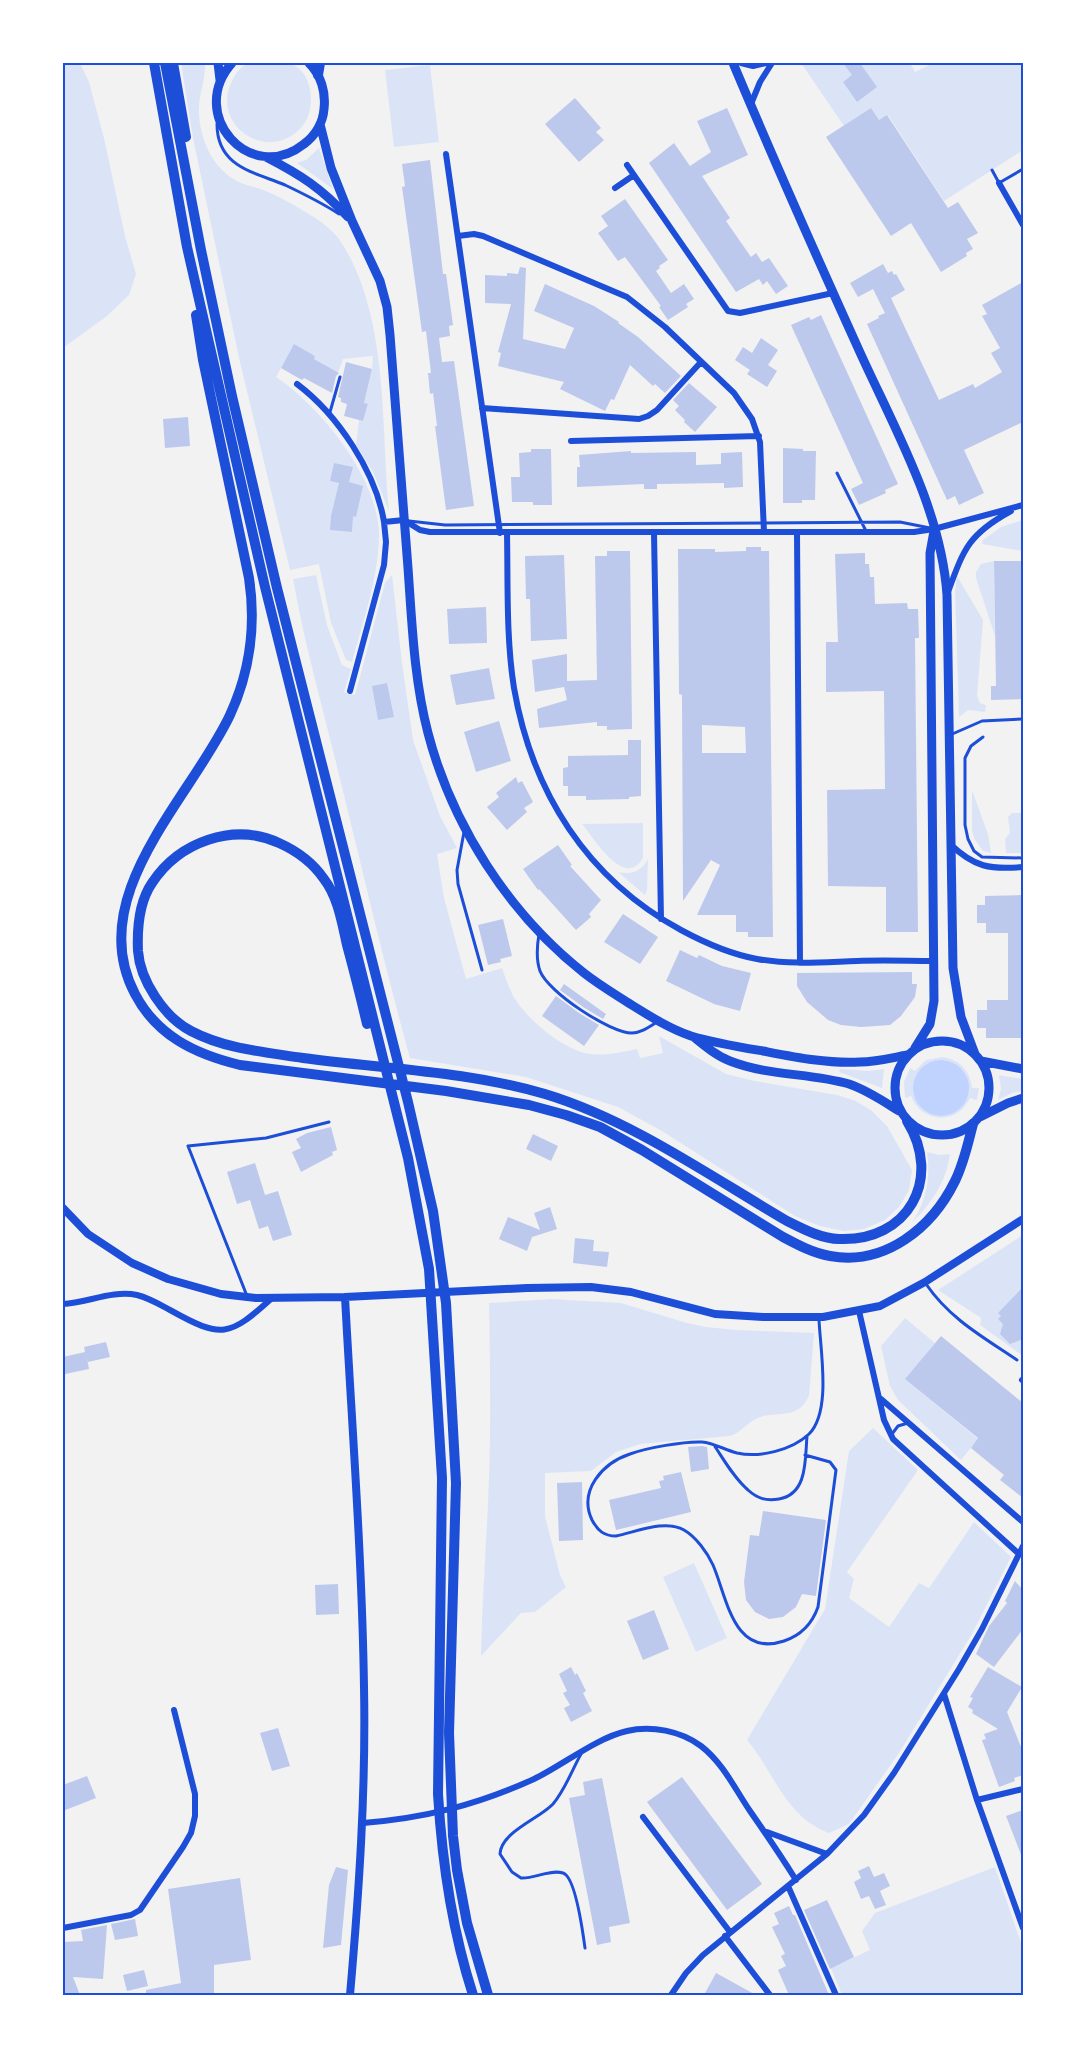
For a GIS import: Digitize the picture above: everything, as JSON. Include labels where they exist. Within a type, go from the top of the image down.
[{"type":"highway","points":[[154,63],[187,247],[203,360],[249,578],[252,596],[252,633],[244,675],[230,716],[136,873],[123,914],[120,951],[129,982],[142,1008],[161,1029],[183,1044],[207,1056],[240,1065],[446,1091],[529,1105],[585,1121],[642,1150],[800,1246],[831,1256],[847,1258],[879,1254],[895,1247],[922,1226],[955,1181],[975,1121]]},
{"type":"highway","points":[[165,63],[232,396],[278,588],[408,1102],[433,1211],[446,1302],[456,1483],[449,1733],[453,1822],[457,1870],[467,1923],[488,1995]]},
{"type":"highway","points":[[173,63],[183,115],[201,250]]},
{"type":"highway","points":[[318,75],[320,63]]},
{"type":"highway","points":[[187,247],[266,587],[408,1158],[429,1269],[442,1478],[438,1796],[449,1899],[473,1995]]},
{"type":"highway","points":[[408,1158],[384,1088],[340,918],[325,880],[310,863],[291,849],[271,839],[253,835],[234,834],[214,838],[174,858],[158,874],[146,892],[140,916],[139,957],[145,977],[172,1016],[188,1029],[209,1039],[264,1052],[337,1062],[446,1074],[545,1094],[608,1117],[787,1221],[805,1230],[836,1239],[869,1237],[898,1222],[910,1209],[916,1197],[921,1166],[915,1134],[904,1117]]},
{"type":"main road","points":[[218,63],[220,80]]},
{"type":"main road","points":[[232,63],[220,80],[215,98],[217,116],[221,127],[235,144],[254,154],[265,156],[284,155],[293,151],[309,140],[320,124],[325,99],[318,75],[309,63]]},
{"type":"main road","points":[[733,63],[833,293],[925,496],[943,559],[947,595],[953,975],[962,1023],[988,1079],[989,1089],[984,1109],[975,1121]]},
{"type":"main road","points":[[320,124],[329,159],[352,221],[373,265],[387,307],[404,520],[424,717],[438,765],[465,827],[504,889],[539,932],[585,974],[659,1021],[693,1036],[821,1060],[859,1063],[907,1055]]},
{"type":"main road","points":[[265,156],[311,182],[352,221]]},
{"type":"main road","points":[[904,1117],[894,1096],[895,1078],[907,1055],[915,1048],[930,1023],[933,1010],[930,553],[934,529]]},
{"type":"main road","points":[[693,1036],[709,1049],[730,1061],[849,1084],[866,1091],[904,1117],[915,1128],[934,1135],[955,1134],[1008,1103],[1023,1098]]},
{"type":"main road","points":[[915,1048],[936,1041],[946,1041],[967,1047],[978,1058],[1023,1069]]},
{"type":"street","points":[[741,63],[753,66],[766,63]]},
{"type":"street","points":[[750,104],[772,63]]},
{"type":"street","points":[[446,154],[499,525],[503,533],[514,686],[536,768],[554,805],[590,858],[624,892],[661,919],[703,942],[738,955],[773,961],[800,963],[934,961]]},
{"type":"street","points":[[627,165],[728,311],[740,313],[833,293]]},
{"type":"street","points":[[615,189],[634,175]]},
{"type":"street","points":[[999,183],[1023,225]]},
{"type":"street","points":[[458,236],[477,234],[487,237],[620,293],[659,322],[702,362],[742,402],[759,436],[764,532]]},
{"type":"street","points":[[482,408],[632,419],[645,417],[655,411],[702,362]]},
{"type":"street","points":[[297,384],[315,398],[349,442],[369,476],[379,499],[384,522],[386,543],[384,565],[350,691]]},
{"type":"street","points":[[571,441],[759,436]]},
{"type":"street","points":[[384,522],[404,520],[420,530],[430,532],[914,532],[1022,506]]},
{"type":"street","points":[[947,595],[959,561],[972,538],[991,523],[1022,506]]},
{"type":"street","points":[[797,532],[800,963]]},
{"type":"street","points":[[654,533],[661,919]]},
{"type":"street","points":[[950,843],[967,859],[981,866],[1023,867]]},
{"type":"street","points":[[63,1208],[88,1234],[132,1263],[168,1279],[203,1290],[248,1298],[345,1297],[591,1287],[631,1292],[715,1314],[763,1317],[819,1317],[859,1311],[894,1300],[1023,1219]]},
{"type":"street","points":[[63,1304],[134,1294],[153,1300],[200,1326],[227,1329],[245,1321],[272,1298]]},
{"type":"street","points":[[345,1297],[361,1580],[364,1688],[363,1823],[350,1995]]},
{"type":"street","points":[[859,1311],[884,1420],[892,1437],[1019,1554]]},
{"type":"street","points":[[880,1399],[1023,1522]]},
{"type":"street","points":[[671,1995],[691,1967],[827,1854],[857,1824],[944,1694],[982,1629],[1023,1546]]},
{"type":"street","points":[[944,1694],[977,1800],[1023,1928]]},
{"type":"street","points":[[63,1928],[118,1918],[136,1912],[147,1901],[187,1840],[194,1824],[196,1802],[174,1710]]},
{"type":"street","points":[[363,1823],[424,1816],[459,1807],[525,1782],[616,1734],[635,1729],[654,1729],[686,1738],[703,1748],[717,1762],[796,1880]]},
{"type":"street","points":[[977,1800],[1023,1789]]},
{"type":"street","points":[[643,1817],[770,1995]]},
{"type":"street","points":[[766,1832],[827,1854]]},
{"type":"street","points":[[788,1886],[836,1995]]},
{"type":"lane","points":[[217,116],[219,142],[234,162],[249,172],[318,201],[352,221]]},
{"type":"lane","points":[[992,170],[999,183],[1023,169]]},
{"type":"lane","points":[[329,414],[340,377]]},
{"type":"lane","points":[[837,473],[867,532]]},
{"type":"lane","points":[[404,520],[436,525],[900,522],[934,529]]},
{"type":"lane","points":[[948,736],[984,720],[1023,719]]},
{"type":"lane","points":[[983,737],[971,746],[964,758],[965,825],[968,839],[974,851],[982,857],[1023,858]]},
{"type":"lane","points":[[465,827],[458,862],[458,884],[482,970]]},
{"type":"lane","points":[[539,932],[537,951],[540,971],[558,993],[600,1023],[618,1031],[638,1033],[659,1021]]},
{"type":"lane","points":[[248,1298],[188,1146],[266,1138],[329,1122]]},
{"type":"lane","points":[[925,1282],[950,1314],[1017,1360]]},
{"type":"lane","points":[[805,1455],[830,1462],[836,1470],[818,1607],[804,1631],[786,1641],[759,1643],[751,1639],[733,1622],[712,1562],[701,1545],[684,1530],[667,1525],[608,1536],[596,1526],[588,1509],[592,1483],[603,1469],[618,1459],[643,1450],[702,1442],[738,1453],[767,1452],[798,1443],[807,1436],[818,1420],[823,1391],[819,1317]]},
{"type":"lane","points":[[892,1437],[898,1426],[909,1423]]},
{"type":"lane","points":[[713,1445],[740,1482],[755,1495],[762,1499],[784,1498],[794,1493],[803,1477],[807,1436]]},
{"type":"lane","points":[[581,1753],[554,1802],[510,1836],[501,1846],[500,1854],[512,1872],[520,1878],[556,1873],[565,1873],[568,1876],[573,1887],[585,1948]]},
{"type":"shaded area","points":[[63,63],[80,63],[89,82],[136,274],[129,295],[107,316],[63,348]]},
{"type":"shaded area","points":[[181,63],[205,63],[199,106],[200,124],[210,154],[216,163],[231,178],[282,199],[316,218],[330,229],[339,239],[355,268],[367,300],[380,370],[389,511],[373,472],[356,446],[359,420],[363,421],[368,405],[364,403],[373,356],[343,359],[338,373],[314,359],[315,356],[294,345],[276,377],[311,407],[345,447],[370,492],[377,515],[379,537],[376,569],[352,662],[346,660],[331,623],[319,564],[290,570],[239,358],[193,138]]},
{"type":"shaded area","points":[[249,63],[287,63],[304,74],[310,91],[310,109],[304,124],[291,136],[276,142],[261,141],[247,135],[236,125],[229,112],[227,96],[236,74]]},
{"type":"shaded area","points":[[801,63],[910,63],[915,72],[933,63],[1023,63],[1023,150],[944,201],[888,115],[879,120],[871,108],[844,126]]},
{"type":"shaded area","points":[[430,65],[439,142],[394,147],[385,70]]},
{"type":"shaded area","points":[[319,148],[333,189],[297,163],[306,160]]},
{"type":"shaded area","points":[[1023,520],[1023,551],[982,544],[983,540],[1001,527]]},
{"type":"shaded area","points":[[994,561],[995,636],[976,578],[976,572],[981,564]]},
{"type":"shaded area","points":[[316,575],[327,625],[342,665],[351,669],[344,692],[355,695],[385,583],[392,575],[413,740],[440,816],[457,848],[437,854],[444,898],[466,979],[502,968],[515,998],[531,1019],[560,1042],[581,1052],[603,1054],[637,1049],[640,1058],[663,1053],[659,1036],[726,1074],[837,1095],[856,1101],[872,1111],[887,1126],[912,1170],[909,1190],[899,1207],[885,1220],[864,1229],[844,1231],[820,1226],[795,1216],[662,1131],[618,1107],[526,1077],[410,1058],[382,953],[293,579]]},
{"type":"shaded area","points":[[957,576],[983,620],[977,696],[980,703],[986,705],[985,712],[968,710],[959,717],[955,591]]},
{"type":"shaded area","points":[[972,790],[988,834],[991,853],[983,851],[972,831]]},
{"type":"shaded area","points":[[1012,813],[1023,813],[1023,853],[1006,853],[1005,839],[1010,833],[1008,817]]},
{"type":"shaded area","points":[[643,823],[643,858],[635,866],[627,868],[610,858],[582,824]]},
{"type":"shaded area","points":[[648,859],[645,895],[618,872],[635,872]]},
{"type":"shaded area","points":[[942,1057],[954,1060],[963,1066],[972,1088],[979,1088],[977,1100],[970,1098],[957,1113],[940,1118],[923,1112],[911,1096],[905,1098],[904,1082],[910,1068],[915,1071],[926,1060]],"holes":[[[945,1060],[961,1068],[966,1077],[967,1088],[963,1104],[957,1110],[944,1113],[935,1114],[923,1110],[914,1094],[914,1082],[919,1071]]]},
{"type":"shaded area","points":[[840,1069],[869,1071],[884,1069],[882,1088],[839,1072]]},
{"type":"shaded area","points":[[999,1075],[1023,1079],[1023,1091],[1012,1093],[998,1100],[1001,1089]]},
{"type":"shaded area","points":[[927,1152],[939,1155],[950,1154],[937,1192],[912,1223],[921,1207],[926,1189]]},
{"type":"shaded area","points":[[1023,1235],[1023,1356],[980,1325],[981,1318],[938,1290]]},
{"type":"shaded area","points":[[551,1299],[621,1303],[706,1327],[814,1333],[809,1396],[798,1409],[754,1420],[730,1436],[640,1444],[616,1452],[591,1471],[545,1473],[545,1516],[560,1575],[566,1587],[535,1612],[521,1613],[481,1656],[490,1456],[489,1303]]},
{"type":"shaded area","points":[[905,1318],[935,1343],[906,1379],[978,1439],[961,1460],[898,1400],[890,1386],[881,1346]]},
{"type":"shaded area","points":[[873,1428],[918,1470],[847,1572],[854,1579],[849,1598],[889,1627],[919,1583],[929,1588],[974,1522],[1011,1557],[972,1634],[899,1753],[849,1824],[829,1833],[814,1826],[791,1805],[747,1740],[825,1609],[849,1451]]},
{"type":"shaded area","points":[[694,1563],[727,1638],[696,1652],[663,1577]]},
{"type":"shaded area","points":[[995,1867],[1023,1949],[1023,1995],[842,1995],[831,1968],[870,1950],[862,1931],[875,1913]]},
{"type":"water","points":[[941,1060],[952,1062],[961,1068],[967,1077],[969,1088],[967,1099],[961,1108],[952,1114],[941,1116],[930,1114],[921,1108],[915,1099],[913,1088],[915,1077],[921,1068],[930,1062]]},
{"type":"building","points":[[843,63],[860,63],[877,87],[857,102],[843,82],[852,75]]},
{"type":"building","points":[[575,98],[601,128],[596,132],[604,140],[579,162],[545,124]]},
{"type":"building","points":[[727,108],[748,155],[702,176],[730,218],[726,221],[751,257],[756,253],[762,262],[769,258],[788,286],[776,294],[767,281],[763,285],[759,279],[736,292],[649,163],[674,143],[690,166],[711,152],[697,121]]},
{"type":"building","points":[[871,108],[879,120],[887,115],[948,208],[958,202],[978,233],[967,239],[973,249],[966,253],[967,256],[941,272],[911,223],[891,236],[826,137]]},
{"type":"building","points":[[430,160],[443,274],[446,274],[453,325],[449,326],[450,336],[439,338],[442,362],[454,361],[474,506],[446,510],[433,393],[430,394],[428,373],[431,373],[426,331],[422,332],[402,187],[405,186],[402,164]]},
{"type":"building","points":[[625,199],[668,260],[656,271],[671,293],[684,284],[694,299],[686,304],[688,307],[668,320],[659,307],[661,306],[625,257],[618,261],[598,233],[608,226],[601,216]]},
{"type":"building","points":[[883,264],[888,273],[892,271],[894,275],[896,274],[905,290],[891,298],[939,400],[973,384],[975,388],[1002,372],[991,353],[1000,348],[982,316],[987,314],[982,305],[1023,282],[1023,422],[964,450],[984,493],[959,505],[955,496],[947,500],[867,324],[885,313],[873,289],[858,297],[850,283]]},
{"type":"building","points":[[520,267],[526,268],[523,339],[565,349],[574,328],[534,311],[545,284],[594,306],[619,322],[681,376],[665,393],[655,384],[653,386],[630,365],[614,400],[611,399],[605,411],[560,389],[564,382],[498,366],[501,353],[498,352],[511,304],[485,303],[485,275],[518,274]]},
{"type":"building","points":[[821,315],[898,484],[885,490],[886,493],[859,505],[851,489],[863,483],[791,325],[809,317],[811,320]]},
{"type":"building","points":[[761,338],[778,350],[768,365],[777,371],[767,387],[747,374],[750,370],[735,360],[743,347],[752,353]]},
{"type":"building","points":[[294,344],[339,373],[336,376],[332,393],[281,368]]},
{"type":"building","points":[[346,362],[372,369],[364,403],[368,404],[363,421],[344,416],[347,404],[341,402],[341,398],[338,397]]},
{"type":"building","points":[[689,383],[717,407],[695,432],[675,410],[679,406],[673,400]]},
{"type":"building","points":[[188,417],[190,446],[165,448],[163,419]]},
{"type":"building","points":[[783,448],[816,451],[815,500],[783,503]]},
{"type":"building","points":[[531,449],[551,449],[552,505],[512,502],[511,477],[520,477],[519,453],[531,452]]},
{"type":"building","points":[[631,451],[631,453],[696,452],[696,465],[721,464],[721,453],[742,452],[743,487],[724,488],[724,483],[657,484],[657,489],[644,489],[644,484],[577,487],[579,455]]},
{"type":"building","points":[[334,463],[353,467],[349,482],[363,486],[356,517],[353,516],[352,532],[330,530],[339,483],[330,481]]},
{"type":"building","points":[[746,547],[761,547],[761,551],[769,551],[773,937],[748,937],[748,932],[736,932],[736,915],[697,915],[720,865],[711,860],[683,901],[682,695],[679,694],[678,549],[715,549],[715,552],[746,551]],"holes":[[[702,725],[745,727],[746,753],[702,753]]]},
{"type":"building","points":[[607,551],[630,551],[632,729],[607,730],[607,726],[597,726],[597,722],[539,728],[537,709],[567,700],[564,687],[535,692],[532,660],[567,654],[567,681],[597,680],[595,556],[607,556]]},
{"type":"building","points":[[865,553],[865,564],[869,564],[870,577],[874,577],[875,604],[907,603],[908,609],[918,609],[919,638],[915,638],[918,932],[886,932],[886,887],[828,886],[827,790],[885,789],[884,691],[826,692],[826,642],[838,642],[835,554]]},
{"type":"building","points":[[564,555],[567,639],[531,641],[530,599],[526,599],[525,556]]},
{"type":"building","points":[[994,561],[1023,561],[1023,699],[991,700],[991,686],[996,686]]},
{"type":"building","points":[[486,607],[487,643],[449,644],[447,609]]},
{"type":"building","points":[[489,668],[495,699],[456,705],[450,675]]},
{"type":"building","points":[[387,683],[394,717],[378,720],[372,686]]},
{"type":"building","points":[[499,721],[511,761],[476,772],[464,732]]},
{"type":"building","points":[[628,740],[641,740],[641,796],[629,797],[629,799],[586,800],[586,796],[568,796],[568,786],[563,786],[563,768],[568,767],[568,756],[628,755]]},
{"type":"building","points":[[516,777],[518,783],[522,781],[533,802],[524,808],[527,812],[507,830],[487,807],[499,797],[496,793]]},
{"type":"building","points":[[558,845],[572,865],[570,866],[601,900],[589,914],[591,917],[576,930],[538,890],[523,869]]},
{"type":"building","points":[[1023,895],[1023,1038],[986,1038],[986,1028],[977,1028],[977,1010],[987,1010],[987,1000],[1008,1000],[1008,933],[986,933],[986,923],[977,923],[977,905],[985,905],[985,896]]},
{"type":"building","points":[[623,914],[658,937],[640,964],[604,942]]},
{"type":"building","points":[[503,919],[512,956],[488,965],[478,925]]},
{"type":"building","points":[[680,950],[697,958],[699,955],[722,966],[751,973],[740,1011],[714,1004],[666,981]]},
{"type":"building","points":[[912,972],[912,984],[917,984],[915,997],[901,1016],[890,1025],[861,1027],[841,1025],[828,1020],[807,1002],[797,986],[797,973]]},
{"type":"building","points":[[564,984],[606,1014],[603,1019],[560,990]]},
{"type":"building","points":[[556,996],[599,1025],[584,1046],[542,1016]]},
{"type":"building","points":[[331,1127],[337,1150],[332,1152],[333,1155],[301,1172],[292,1152],[301,1148],[296,1139],[307,1133]]},
{"type":"building","points":[[533,1134],[558,1146],[551,1161],[526,1149]]},
{"type":"building","points":[[255,1163],[265,1195],[278,1191],[292,1235],[273,1241],[268,1226],[259,1229],[250,1200],[237,1204],[227,1172]]},
{"type":"building","points":[[550,1207],[557,1229],[532,1237],[527,1251],[499,1239],[508,1217],[540,1230],[534,1213]]},
{"type":"building","points":[[575,1238],[594,1240],[593,1251],[609,1252],[607,1267],[573,1263]]},
{"type":"building","points":[[1023,1287],[1023,1339],[1010,1344],[1000,1334],[1003,1324],[998,1319],[1001,1316],[998,1313]]},
{"type":"building","points":[[941,1336],[1023,1403],[1023,1498],[1000,1480],[1004,1475],[971,1448],[978,1438],[905,1379]]},
{"type":"building","points":[[106,1342],[110,1357],[88,1362],[87,1358],[89,1369],[65,1374],[63,1357],[85,1352],[84,1347]]},
{"type":"building","points":[[688,1447],[707,1447],[709,1469],[691,1472]]},
{"type":"building","points":[[681,1472],[691,1512],[616,1530],[609,1500],[661,1488],[659,1481],[664,1480],[663,1476]]},
{"type":"building","points":[[582,1482],[583,1540],[559,1541],[557,1483]]},
{"type":"building","points":[[763,1511],[826,1520],[816,1596],[802,1594],[796,1607],[783,1617],[769,1619],[755,1612],[746,1600],[744,1582],[750,1535],[759,1536]]},
{"type":"building","points":[[1015,1581],[1023,1590],[1023,1629],[994,1667],[976,1654],[989,1626],[1007,1603],[1005,1601]]},
{"type":"building","points":[[338,1584],[339,1614],[316,1615],[315,1585]]},
{"type":"building","points":[[654,1610],[669,1649],[643,1660],[627,1621]]},
{"type":"building","points":[[571,1667],[575,1675],[577,1673],[586,1691],[583,1693],[592,1711],[571,1722],[564,1708],[570,1705],[563,1693],[567,1691],[559,1674]]},
{"type":"building","points":[[988,1667],[1022,1687],[1007,1712],[1023,1752],[1023,1775],[999,1787],[982,1740],[986,1739],[984,1734],[998,1729],[972,1713],[973,1710],[968,1707],[973,1698],[970,1697]]},
{"type":"building","points":[[278,1728],[290,1766],[272,1771],[260,1733]]},
{"type":"building","points":[[87,1776],[96,1798],[63,1811],[63,1785]]},
{"type":"building","points":[[682,1777],[762,1884],[727,1910],[647,1802]]},
{"type":"building","points":[[602,1778],[630,1923],[609,1927],[611,1942],[597,1945],[569,1798],[585,1795],[583,1782]]},
{"type":"building","points":[[1023,1810],[1023,1857],[1022,1857],[1006,1816]]},
{"type":"building","points":[[869,1866],[874,1877],[884,1873],[890,1886],[880,1891],[886,1905],[875,1909],[869,1896],[861,1899],[854,1882],[861,1878],[858,1871]]},
{"type":"building","points":[[336,1867],[348,1870],[341,1945],[323,1948],[329,1885]]},
{"type":"building","points":[[240,1878],[251,1960],[214,1965],[214,1995],[146,1995],[146,1990],[181,1983],[168,1889]]},
{"type":"building","points":[[827,1900],[854,1957],[830,1969],[804,1910]]},
{"type":"building","points":[[789,1906],[829,1995],[789,1995],[778,1970],[786,1966],[781,1956],[785,1954],[772,1927],[779,1924],[774,1913]]},
{"type":"building","points":[[135,1919],[138,1936],[115,1940],[111,1924]]},
{"type":"building","points":[[107,1925],[103,1979],[73,1977],[80,1995],[63,1995],[63,1942],[83,1941],[81,1930]]},
{"type":"building","points":[[144,1970],[148,1986],[127,1991],[123,1975]]},
{"type":"building","points":[[716,1973],[756,1995],[704,1995]]}]
